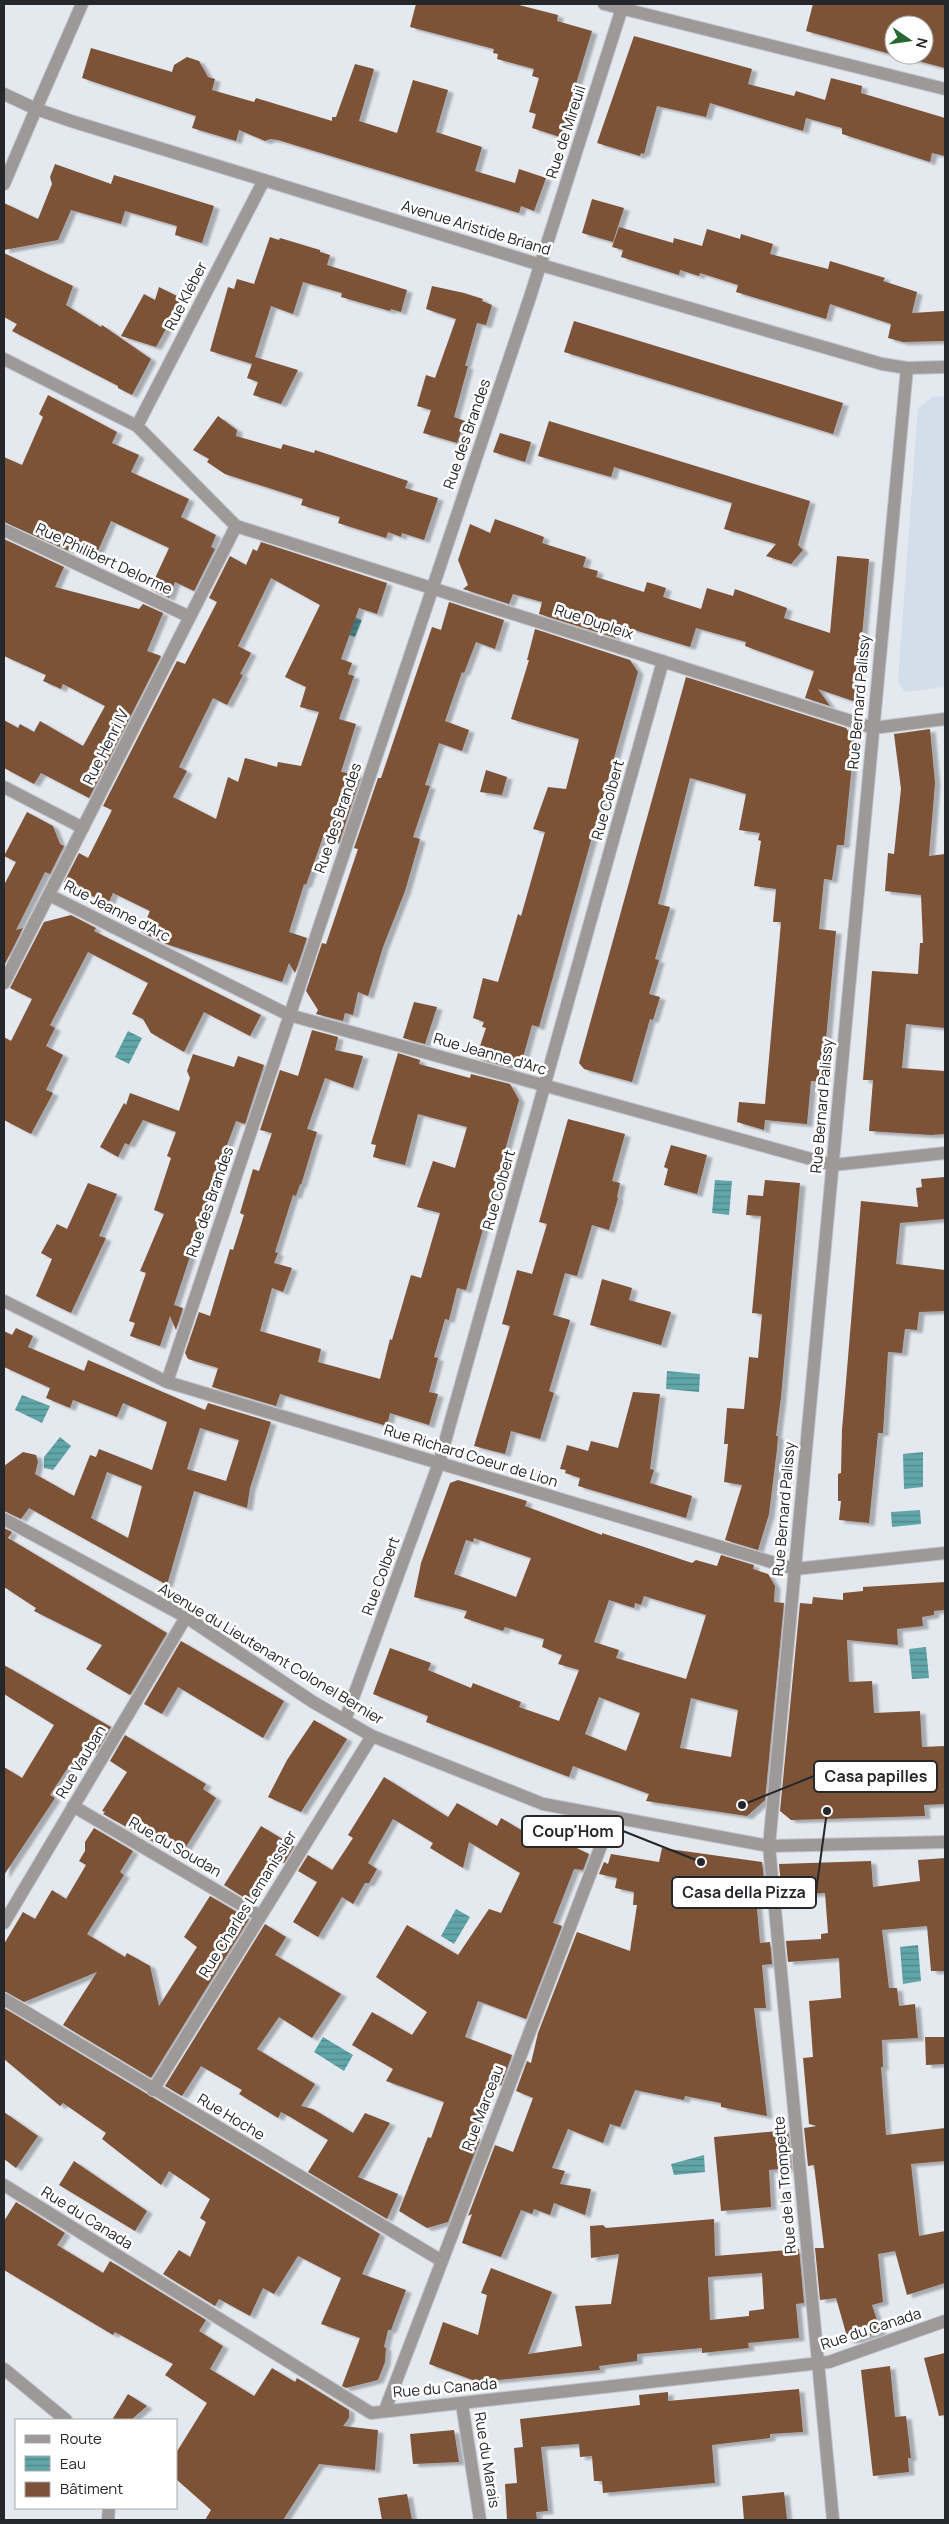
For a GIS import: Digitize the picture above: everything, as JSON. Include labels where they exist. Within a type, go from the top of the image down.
[{"type":"street","points":[[4,184],[82,4]]},
{"type":"street","points":[[604,4],[945,89]]},
{"type":"street","name":"Rue de Mireuil","points":[[541,264],[622,8]]},
{"type":"street","name":"Avenue Aristide Briand","points":[[4,94],[36,109],[264,180],[882,364],[907,368],[945,367]]},
{"type":"street","name":"Rue Kléber","points":[[137,426],[264,180]]},
{"type":"street","name":"Rue des Brandes","points":[[167,1382],[541,264]]},
{"type":"street","points":[[4,359],[137,426],[236,526]]},
{"type":"street","name":"Rue Bernard Palissy","points":[[769,1846],[907,368]]},
{"type":"street","name":"Rue Dupleix","points":[[236,526],[873,728],[945,719]]},
{"type":"street","name":"Rue Henri IV","points":[[4,983],[236,526]]},
{"type":"street","name":"Rue Philibert Delorme","points":[[4,530],[190,617]]},
{"type":"street","name":"Rue Colbert","points":[[345,1720],[439,1463],[663,661]]},
{"type":"street","points":[[4,787],[83,828]]},
{"type":"street","name":"Rue Jeanne d'Arc","points":[[49,895],[289,1015],[832,1165],[945,1153]]},
{"type":"street","name":"Rue Richard Coeur de Lion","points":[[4,1301],[167,1382],[795,1570],[945,1553]]},
{"type":"street","name":"Avenue du Lieutenant Colonel Bernier","points":[[4,1519],[186,1617],[372,1736],[543,1804],[769,1846],[945,1842]]},
{"type":"street","name":"Rue Vauban","points":[[4,1922],[186,1617]]},
{"type":"street","name":"Rue Charles Lemanissier","points":[[153,2090],[372,1736]]},
{"type":"street","name":"Rue du Soudan","points":[[73,1806],[260,1916]]},
{"type":"street","name":"Rue Marceau","points":[[385,2410],[612,1817]]},
{"type":"street","name":"Rue de la Trompette","points":[[769,1846],[832,2520]]},
{"type":"street","name":"Rue Hoche","points":[[4,1999],[153,2090],[442,2261]]},
{"type":"street","name":"Rue du Canada","points":[[4,2185],[371,2413],[829,2362],[945,2321]]},
{"type":"street","points":[[4,2369],[65,2419]]},
{"type":"street","name":"Rue du Marais","points":[[462,2404],[480,2520]]},
{"type":"shaded area","points":[[945,396],[945,687],[904,692],[898,681],[918,408],[933,397]]},
{"type":"water","points":[[333,609],[362,620],[355,637],[327,627]]},
{"type":"water","points":[[128,1031],[142,1038],[129,1064],[115,1057]]},
{"type":"water","points":[[715,1180],[732,1181],[729,1215],[712,1213]]},
{"type":"water","points":[[667,1371],[700,1374],[699,1392],[666,1389]]},
{"type":"water","points":[[22,1395],[50,1406],[42,1423],[15,1410]]},
{"type":"water","points":[[60,1437],[71,1446],[53,1470],[44,1468],[44,1457]]},
{"type":"water","points":[[923,1452],[923,1487],[904,1489],[903,1454]]},
{"type":"water","points":[[920,1510],[921,1524],[892,1527],[891,1512]]},
{"type":"water","points":[[926,1647],[929,1678],[912,1679],[909,1649]]},
{"type":"water","points":[[456,1909],[470,1917],[454,1944],[441,1936]]},
{"type":"water","points":[[918,1945],[921,1981],[903,1984],[900,1947]]},
{"type":"water","points":[[323,2037],[353,2055],[344,2071],[314,2052]]},
{"type":"water","points":[[704,2155],[705,2172],[674,2175],[671,2164]]},
{"type":"building","points":[[416,4],[515,4],[558,15],[557,21],[592,31],[560,137],[532,128],[536,114],[529,112],[539,78],[532,76],[534,69],[497,59],[498,54],[493,53],[494,49],[410,27]]},
{"type":"building","points":[[813,4],[945,4],[945,68],[933,65],[934,15],[884,15],[884,52],[806,31]]},
{"type":"building","points":[[634,36],[752,69],[748,84],[794,96],[796,91],[825,100],[831,78],[862,86],[861,93],[945,118],[945,156],[932,153],[930,162],[842,134],[842,128],[806,118],[803,131],[710,103],[706,117],[657,106],[644,154],[641,153],[640,156],[597,143]]},
{"type":"building","points":[[91,48],[172,72],[174,65],[187,57],[199,61],[208,77],[215,79],[212,90],[254,102],[256,98],[332,121],[332,117],[336,117],[355,64],[374,69],[359,121],[397,133],[413,80],[448,90],[436,132],[482,147],[475,171],[515,183],[519,169],[546,178],[534,211],[521,206],[519,213],[278,140],[270,139],[265,141],[239,130],[236,141],[192,128],[196,116],[82,78]]},
{"type":"building","points":[[55,164],[111,184],[114,175],[214,206],[202,243],[175,235],[177,226],[125,211],[121,224],[71,210],[58,240],[4,250],[4,203],[38,219],[52,184],[50,177]]},
{"type":"building","points":[[592,199],[624,208],[613,242],[582,233]]},
{"type":"building","points":[[619,227],[673,243],[674,238],[702,246],[707,229],[740,239],[741,234],[773,244],[770,254],[828,269],[830,261],[885,278],[883,281],[917,292],[912,313],[944,311],[945,341],[903,342],[888,338],[891,324],[830,304],[826,319],[736,292],[738,285],[700,273],[699,276],[680,270],[679,275],[621,257],[623,250],[612,247]]},
{"type":"building","points":[[270,237],[279,240],[280,238],[320,250],[320,252],[330,255],[327,265],[407,290],[401,312],[391,309],[390,311],[341,297],[342,293],[303,282],[293,314],[271,306],[255,357],[298,370],[281,404],[253,395],[258,382],[247,378],[252,364],[210,351],[228,287],[234,289],[237,279],[254,284]]},
{"type":"building","points":[[4,253],[73,286],[66,305],[101,327],[102,325],[151,359],[132,395],[12,331],[17,324],[4,317]]},
{"type":"building","points":[[432,286],[483,299],[482,301],[492,305],[486,325],[477,323],[465,366],[468,366],[454,417],[465,421],[457,443],[423,433],[431,410],[417,406],[426,375],[435,378],[456,319],[426,309]]},
{"type":"building","points":[[159,287],[179,297],[179,305],[156,347],[121,336],[144,294],[155,300]]},
{"type":"building","points":[[574,321],[843,403],[833,434],[564,352]]},
{"type":"building","points":[[48,395],[117,432],[112,443],[139,455],[131,472],[189,499],[181,517],[216,535],[211,547],[215,549],[194,591],[175,582],[169,598],[150,589],[169,548],[111,521],[97,553],[75,543],[71,552],[4,522],[4,457],[22,465],[43,417],[39,414]]},
{"type":"building","points":[[218,416],[237,430],[236,436],[281,449],[283,444],[314,453],[315,450],[408,481],[405,488],[438,498],[424,540],[402,533],[401,537],[388,532],[386,538],[338,523],[340,517],[301,505],[303,499],[225,474],[207,462],[209,459],[193,450]]},
{"type":"building","points":[[549,421],[810,501],[798,545],[803,550],[791,564],[766,556],[776,544],[724,529],[732,503],[614,467],[611,477],[538,456]]},
{"type":"building","points":[[500,433],[531,442],[525,462],[493,452]]},
{"type":"building","points":[[495,519],[544,537],[542,543],[586,557],[583,567],[598,571],[596,577],[644,592],[647,582],[666,588],[663,597],[701,609],[707,588],[733,596],[735,589],[787,608],[784,618],[830,633],[837,556],[869,559],[856,702],[818,689],[830,706],[805,698],[814,671],[745,646],[746,642],[696,628],[690,647],[605,621],[616,638],[539,614],[542,602],[513,594],[509,604],[463,589],[468,585],[458,560],[470,524],[490,533]]},
{"type":"building","points":[[4,539],[64,567],[55,587],[139,609],[143,604],[163,613],[147,651],[161,656],[89,798],[41,773],[34,784],[4,768],[4,720],[18,728],[20,724],[34,732],[40,721],[83,746],[105,706],[63,684],[61,689],[43,681],[46,675],[4,656]]},
{"type":"building","points":[[261,542],[387,583],[377,614],[359,608],[341,659],[352,663],[348,674],[354,676],[339,719],[356,724],[341,772],[361,775],[339,843],[323,837],[306,885],[304,884],[289,932],[307,938],[295,973],[289,963],[282,982],[166,944],[141,932],[150,911],[113,893],[108,904],[64,882],[79,853],[88,858],[112,810],[103,806],[177,661],[185,664],[217,602],[209,598],[230,556],[246,565],[253,549],[257,551]],"holes":[[[271,578],[320,605],[285,677],[306,687],[300,707],[319,712],[301,766],[278,762],[277,767],[245,758],[238,782],[228,777],[216,819],[173,797],[187,771],[179,767],[213,698],[227,705],[243,675],[240,674],[251,653],[238,646]]]},
{"type":"building","points":[[449,602],[504,620],[495,649],[476,642],[464,673],[462,672],[445,721],[469,730],[462,751],[439,743],[425,785],[430,786],[413,837],[420,839],[405,891],[383,947],[368,996],[358,992],[353,1015],[345,1013],[343,1021],[316,1014],[318,1010],[306,991],[322,943],[326,944],[358,849],[354,848],[378,778],[381,778],[432,627],[441,630]]},
{"type":"building","points":[[535,629],[630,660],[638,672],[539,1027],[532,1025],[522,1061],[508,1067],[476,1058],[486,1028],[482,1027],[484,1022],[473,1018],[483,978],[498,982],[518,914],[521,916],[545,832],[533,829],[548,787],[566,789],[579,739],[511,719],[529,660],[527,660]]},
{"type":"building","points":[[686,677],[846,728],[850,734],[855,733],[844,845],[837,845],[832,880],[824,879],[819,929],[836,931],[822,1082],[811,1081],[807,1124],[765,1120],[764,1130],[737,1122],[739,1102],[765,1104],[781,922],[773,922],[776,889],[754,886],[761,841],[758,840],[760,833],[739,830],[746,794],[690,778],[658,904],[670,907],[655,959],[659,960],[649,994],[660,997],[653,1020],[650,1019],[632,1082],[584,1069],[579,1063]]},
{"type":"building","points":[[930,729],[935,783],[929,856],[945,854],[945,1028],[906,1024],[902,1068],[945,1071],[945,1134],[931,1135],[869,1131],[873,1080],[863,1080],[872,971],[918,974],[920,943],[923,943],[921,895],[885,891],[888,853],[894,854],[901,789],[894,734]]},
{"type":"building","points":[[486,770],[507,777],[502,795],[480,792]]},
{"type":"building","points":[[27,812],[53,826],[60,844],[64,846],[50,874],[45,872],[16,930],[23,928],[4,966],[4,885],[16,862],[4,856]]},
{"type":"building","points":[[71,915],[96,928],[94,931],[261,1015],[250,1036],[204,1012],[184,1052],[151,1033],[143,1019],[132,1014],[148,983],[88,952],[50,1025],[55,1028],[46,1046],[63,1055],[46,1090],[53,1093],[31,1134],[4,1120],[4,1037],[11,1041],[32,999],[10,988],[44,922]]},
{"type":"building","points":[[414,1002],[437,1007],[425,1044],[403,1038]]},
{"type":"building","points":[[312,1030],[338,1037],[335,1050],[363,1056],[353,1088],[325,1078],[307,1129],[317,1132],[301,1185],[296,1196],[293,1195],[275,1252],[278,1253],[274,1263],[292,1268],[283,1292],[272,1288],[260,1331],[321,1349],[318,1362],[380,1379],[390,1339],[392,1340],[411,1275],[421,1278],[440,1213],[417,1207],[433,1161],[455,1168],[467,1127],[418,1114],[405,1165],[373,1157],[376,1145],[371,1144],[398,1053],[420,1060],[419,1064],[470,1078],[471,1074],[510,1084],[519,1100],[466,1290],[457,1288],[449,1320],[445,1319],[434,1357],[438,1358],[429,1392],[438,1394],[429,1425],[390,1413],[387,1426],[280,1394],[276,1406],[212,1387],[218,1368],[188,1359],[185,1353],[199,1312],[210,1316],[230,1249],[233,1250],[244,1215],[240,1213],[253,1169],[259,1171],[272,1133],[260,1130],[280,1070],[298,1076]]},
{"type":"building","points":[[193,1054],[234,1067],[238,1056],[264,1065],[245,1124],[236,1121],[225,1150],[174,1305],[183,1308],[176,1330],[170,1316],[160,1346],[130,1336],[135,1323],[129,1321],[146,1273],[140,1271],[164,1214],[154,1210],[171,1158],[167,1156],[176,1132],[143,1120],[129,1145],[125,1143],[118,1157],[100,1147],[124,1103],[126,1105],[130,1093],[179,1111],[190,1078],[187,1071]]},
{"type":"building","points":[[568,1119],[625,1134],[612,1181],[620,1183],[618,1198],[609,1230],[592,1225],[577,1276],[565,1273],[553,1315],[570,1320],[549,1391],[554,1393],[540,1439],[511,1431],[505,1454],[474,1446],[510,1326],[502,1324],[517,1270],[532,1274],[547,1224],[539,1222]]},
{"type":"building","points":[[671,1145],[707,1155],[697,1194],[664,1185],[668,1169],[664,1167]]},
{"type":"building","points":[[945,1177],[945,1219],[900,1223],[896,1264],[945,1270],[945,1311],[919,1312],[917,1330],[905,1329],[902,1353],[888,1352],[883,1433],[878,1433],[869,1523],[839,1520],[841,1501],[838,1501],[838,1474],[841,1473],[842,1430],[861,1201],[918,1207],[916,1188],[922,1187],[921,1179]]},
{"type":"building","points":[[765,1180],[800,1183],[776,1436],[778,1436],[777,1449],[769,1514],[758,1550],[725,1540],[742,1485],[724,1482],[728,1444],[724,1444],[727,1408],[744,1409],[749,1357],[758,1358],[762,1314],[752,1313],[761,1216],[746,1215],[748,1195],[763,1196]]},
{"type":"building","points":[[88,1183],[117,1194],[99,1236],[106,1238],[71,1313],[36,1296],[52,1259],[41,1253],[57,1224],[67,1229]]},
{"type":"building","points":[[602,1279],[632,1288],[629,1300],[671,1312],[661,1345],[590,1325]]},
{"type":"building","points":[[16,1328],[33,1336],[28,1347],[84,1371],[88,1360],[205,1410],[208,1403],[271,1422],[250,1488],[247,1508],[194,1491],[167,1585],[29,1508],[21,1519],[4,1511],[4,1466],[23,1452],[36,1455],[38,1462],[35,1474],[74,1496],[90,1455],[96,1457],[99,1449],[152,1470],[167,1422],[123,1403],[117,1417],[73,1400],[70,1408],[46,1398],[50,1388],[4,1367],[4,1331],[12,1335]],"holes":[[[200,1428],[239,1440],[226,1481],[187,1469]],[[107,1472],[142,1486],[128,1538],[91,1518]]]},
{"type":"building","points":[[633,1392],[660,1394],[650,1469],[654,1470],[650,1483],[692,1496],[686,1518],[578,1486],[580,1478],[565,1473],[566,1470],[560,1469],[567,1445],[588,1451],[591,1441],[618,1448]]},
{"type":"building","points":[[458,1480],[527,1501],[525,1506],[602,1535],[602,1533],[692,1563],[696,1560],[717,1566],[721,1555],[754,1565],[753,1569],[768,1574],[775,1586],[774,1602],[784,1603],[765,1800],[747,1816],[646,1801],[649,1794],[573,1766],[569,1777],[426,1722],[428,1716],[373,1694],[390,1648],[431,1663],[428,1670],[471,1688],[473,1683],[521,1702],[519,1707],[559,1721],[579,1670],[558,1664],[562,1655],[542,1647],[544,1639],[505,1627],[503,1631],[464,1618],[467,1611],[414,1597],[421,1563],[450,1483]],"holes":[[[474,1538],[531,1558],[516,1597],[454,1574],[466,1540],[473,1542]],[[644,1596],[706,1615],[686,1679],[616,1658],[619,1650],[594,1642],[609,1600],[634,1608],[635,1603],[641,1605]],[[599,1697],[640,1713],[626,1751],[585,1734]],[[691,1698],[738,1710],[731,1757],[680,1748]]]},
{"type":"building","points":[[4,1528],[12,1532],[8,1538],[167,1633],[130,1695],[86,1669],[102,1645],[34,1611],[36,1608],[4,1587]]},
{"type":"building","points":[[945,1582],[945,1610],[934,1611],[934,1615],[922,1617],[923,1626],[897,1629],[898,1645],[847,1640],[849,1682],[872,1681],[874,1713],[920,1711],[922,1747],[945,1746],[945,1804],[924,1805],[925,1816],[791,1820],[780,1811],[800,1603],[812,1604],[813,1597],[843,1600],[843,1593],[863,1591],[863,1587]]},
{"type":"building","points":[[181,1641],[284,1701],[263,1738],[178,1687],[162,1714],[144,1704]]},
{"type":"building","points":[[4,1665],[111,1727],[96,1753],[88,1748],[77,1766],[71,1763],[50,1795],[55,1798],[4,1875],[4,1767],[22,1778],[54,1725],[4,1694]]},
{"type":"building","points":[[314,1720],[347,1739],[301,1812],[268,1797],[287,1760]]},
{"type":"building","points":[[125,1735],[206,1784],[203,1789],[216,1798],[184,1850],[174,1844],[170,1851],[103,1814],[105,1812],[102,1811],[127,1772],[110,1761]]},
{"type":"building","points":[[384,1777],[448,1817],[457,1803],[497,1826],[501,1818],[538,1840],[543,1832],[589,1854],[583,1870],[574,1869],[553,1923],[562,1926],[526,2019],[478,2001],[465,2037],[512,2055],[501,2085],[492,2082],[473,2136],[480,2139],[448,2222],[427,2228],[399,2211],[428,2137],[431,2138],[444,2102],[386,2081],[393,2069],[352,2045],[372,2012],[412,2035],[427,2012],[376,1977],[407,1925],[458,1955],[489,1909],[501,1913],[520,1873],[469,1842],[463,1868],[430,1848],[433,1843],[393,1819],[368,1863],[377,1869],[369,1883],[365,1883],[353,1904],[342,1897],[318,1937],[293,1922],[317,1882],[298,1871],[308,1855],[332,1870],[353,1838],[348,1835]]},
{"type":"building","points":[[261,1826],[294,1846],[284,1863],[274,1857],[248,1900],[224,1885]]},
{"type":"building","points":[[94,1828],[133,1851],[120,1872],[124,1875],[87,1934],[125,1957],[127,1953],[150,1966],[159,2006],[197,1947],[184,1937],[210,1896],[249,1919],[151,2078],[63,2025],[97,1972],[24,2002],[4,1991],[4,1944],[23,1912],[35,1919],[52,1890],[66,1899],[86,1865],[79,1861],[85,1851],[85,1842]]},
{"type":"building","points":[[662,1848],[762,1862],[766,1897],[756,1898],[760,1943],[770,1942],[772,1964],[762,1965],[766,2008],[754,2008],[767,2116],[721,2107],[721,2103],[685,2096],[684,2100],[635,2090],[620,2127],[610,2124],[603,2143],[568,2129],[552,2168],[565,2171],[560,2184],[591,2189],[585,2215],[554,2203],[550,2215],[534,2209],[532,2214],[521,2210],[501,2257],[462,2243],[472,2214],[468,2216],[495,2145],[513,2152],[533,2098],[516,2091],[527,2061],[531,2063],[538,2033],[577,1932],[630,1951],[637,1905],[633,1905],[634,1892],[615,1888],[617,1878],[599,1874],[604,1862],[608,1864],[611,1854],[659,1862]]},
{"type":"building","points":[[945,1858],[945,1971],[931,1971],[927,1926],[882,1930],[889,1988],[897,1988],[899,2006],[915,2004],[918,2038],[882,2040],[883,2067],[881,2067],[886,2135],[945,2128],[945,2161],[911,2164],[919,2236],[945,2231],[945,2283],[907,2295],[895,2251],[878,2254],[883,2302],[872,2305],[881,2332],[856,2340],[848,2340],[836,2298],[820,2300],[815,2248],[824,2248],[814,2165],[808,2166],[804,2128],[817,2126],[809,2124],[803,2058],[813,2057],[809,2001],[841,1998],[839,1958],[788,1962],[786,1941],[821,1939],[821,1934],[828,1933],[825,1893],[782,1896],[779,1864],[871,1861],[873,1887],[920,1881],[918,1860]]},
{"type":"building","points":[[265,1924],[286,1937],[275,1955],[341,1994],[312,2038],[279,2017],[257,2049],[315,2084],[301,2106],[313,2109],[353,2133],[365,2113],[390,2123],[358,2177],[398,2194],[387,2219],[308,2172],[328,2140],[292,2118],[281,2112],[278,2118],[239,2094],[242,2090],[201,2066],[182,2096],[165,2086]]},
{"type":"building","points":[[4,2008],[380,2234],[362,2274],[406,2290],[391,2330],[388,2330],[384,2347],[386,2348],[385,2362],[378,2380],[346,2388],[342,2386],[360,2338],[321,2324],[341,2278],[298,2256],[274,2294],[263,2288],[250,2316],[219,2299],[215,2306],[163,2274],[179,2250],[190,2257],[206,2222],[200,2218],[210,2199],[169,2171],[161,2185],[102,2139],[106,2133],[63,2103],[60,2106],[4,2059]]},
{"type":"building","points":[[925,2037],[945,2037],[945,2064],[926,2065]]},
{"type":"building","points":[[4,2112],[38,2136],[16,2168],[4,2159]]},
{"type":"building","points":[[788,2130],[791,2168],[769,2170],[771,2207],[721,2211],[714,2137]]},
{"type":"building","points":[[74,2161],[147,2211],[135,2231],[59,2185]]},
{"type":"building","points":[[16,2202],[65,2233],[57,2245],[103,2273],[110,2261],[206,2320],[199,2331],[223,2346],[210,2369],[254,2396],[272,2368],[295,2382],[297,2378],[349,2410],[349,2418],[343,2426],[378,2430],[375,2470],[319,2464],[283,2520],[205,2520],[211,2510],[178,2481],[178,2450],[207,2403],[165,2375],[173,2364],[115,2332],[113,2335],[4,2270],[4,2221]]},
{"type":"building","points":[[714,2219],[715,2256],[799,2249],[804,2303],[796,2304],[799,2338],[748,2343],[749,2348],[702,2353],[702,2348],[637,2354],[637,2361],[599,2366],[600,2370],[478,2382],[429,2364],[443,2322],[478,2335],[487,2295],[481,2293],[491,2268],[552,2292],[528,2354],[582,2346],[575,2306],[611,2304],[619,2254],[591,2258],[590,2226],[603,2225],[606,2228]],"holes":[[[762,2273],[764,2309],[749,2311],[749,2316],[710,2320],[708,2277]]]},
{"type":"building","points":[[945,2353],[945,2415],[939,2416],[924,2358]]},
{"type":"building","points":[[890,2366],[895,2417],[906,2416],[911,2458],[908,2458],[909,2472],[873,2476],[861,2370]]},
{"type":"building","points":[[799,2389],[803,2432],[770,2434],[770,2438],[712,2445],[715,2483],[603,2493],[602,2481],[594,2481],[592,2456],[580,2457],[579,2444],[541,2447],[548,2511],[536,2512],[537,2520],[507,2520],[505,2484],[517,2483],[514,2448],[523,2447],[520,2419],[640,2405],[639,2395],[668,2392],[668,2401]]},
{"type":"building","points":[[128,2394],[147,2406],[132,2419],[113,2419]]},
{"type":"building","points":[[454,2430],[459,2462],[413,2464],[410,2434]]},
{"type":"building","points":[[784,2492],[787,2520],[744,2520],[742,2496]]},
{"type":"building","points":[[407,2494],[412,2520],[382,2520],[378,2498]]},
{"type":"place","name":"Casa papilles","points":[[742,1805]]},
{"type":"place","name":"Casa della Pizza","points":[[827,1811]]},
{"type":"place","name":"Coup'Hom","points":[[701,1862]]}]
